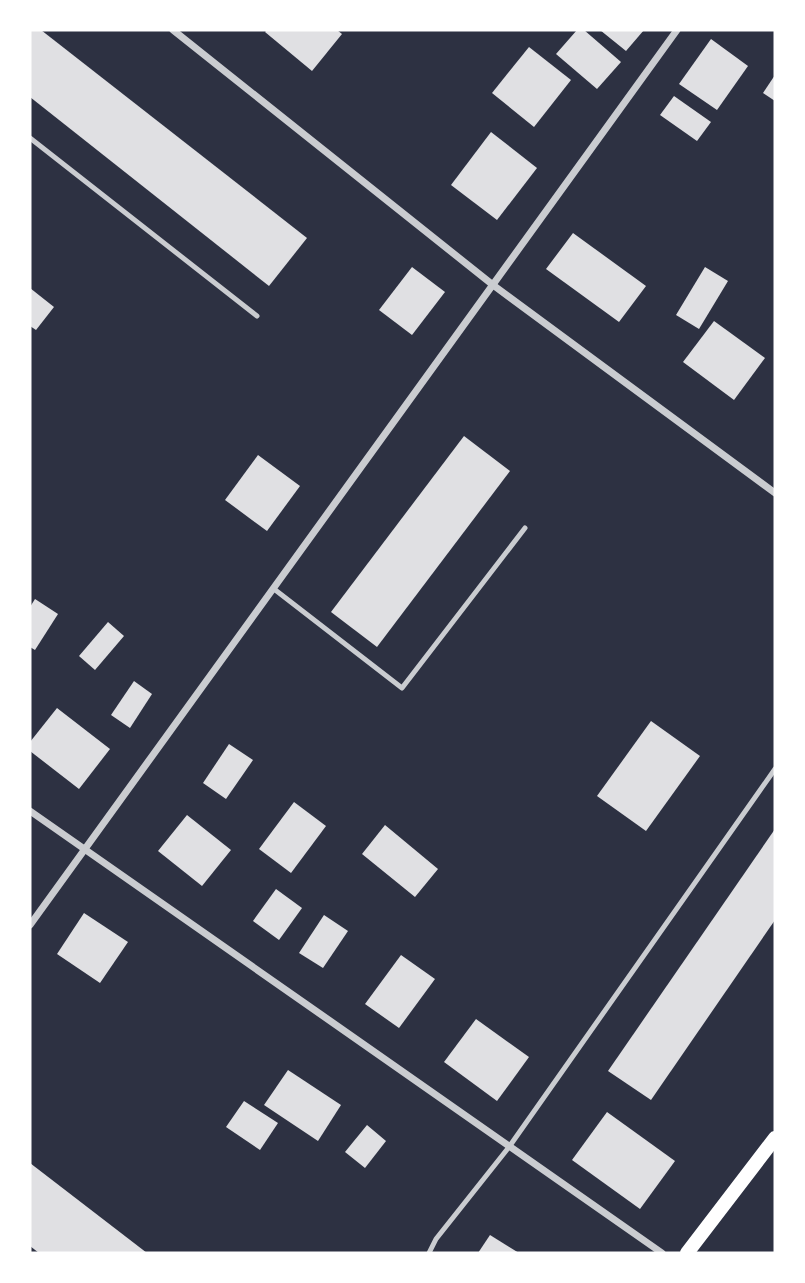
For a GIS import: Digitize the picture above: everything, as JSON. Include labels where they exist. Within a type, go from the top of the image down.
[{"type":"main road","points":[[687,1253],[775,1138]]},
{"type":"street","points":[[173,30],[494,285],[775,493]]},
{"type":"street","points":[[30,925],[677,30]]},
{"type":"street","points":[[30,811],[662,1253]]},
{"type":"lane","points":[[30,138],[257,316]]},
{"type":"lane","points":[[274,589],[402,688],[525,528]]},
{"type":"lane","points":[[429,1253],[436,1239],[509,1147],[775,769]]},
{"type":"building","points":[[30,30],[41,30],[307,238],[269,286],[30,97]]},
{"type":"building","points":[[337,30],[342,34],[312,71],[265,32]]},
{"type":"building","points":[[577,30],[584,30],[621,62],[597,89],[556,54]]},
{"type":"building","points":[[600,30],[644,30],[626,51]]},
{"type":"building","points":[[711,39],[748,66],[717,110],[679,84]]},
{"type":"building","points":[[529,47],[571,80],[534,127],[492,93]]},
{"type":"building","points":[[775,75],[775,101],[763,93]]},
{"type":"building","points":[[674,96],[711,122],[697,141],[660,115]]},
{"type":"building","points":[[491,132],[537,168],[497,220],[451,185]]},
{"type":"building","points":[[573,233],[646,286],[619,322],[546,269]]},
{"type":"building","points":[[412,267],[445,292],[412,335],[379,310]]},
{"type":"building","points":[[705,267],[728,281],[699,329],[676,315]]},
{"type":"building","points":[[30,288],[54,307],[36,330],[30,326]]},
{"type":"building","points":[[714,321],[765,358],[734,400],[683,362]]},
{"type":"building","points":[[464,436],[510,471],[377,647],[331,612]]},
{"type":"building","points":[[258,455],[300,486],[267,531],[225,500]]},
{"type":"building","points":[[35,599],[58,614],[35,650],[30,647],[30,607]]},
{"type":"building","points":[[108,622],[124,636],[95,670],[79,656]]},
{"type":"building","points":[[134,681],[152,694],[130,728],[111,715]]},
{"type":"building","points":[[57,708],[110,749],[79,789],[30,751],[30,742]]},
{"type":"building","points":[[651,721],[700,756],[646,831],[597,796]]},
{"type":"building","points":[[229,744],[253,760],[226,799],[203,783]]},
{"type":"building","points":[[294,802],[326,826],[291,873],[259,849]]},
{"type":"building","points":[[187,815],[231,850],[202,886],[158,851]]},
{"type":"building","points":[[385,825],[438,869],[415,897],[362,854]]},
{"type":"building","points":[[775,829],[775,920],[651,1100],[608,1071]]},
{"type":"building","points":[[276,889],[302,908],[279,940],[253,921]]},
{"type":"building","points":[[84,913],[128,942],[100,983],[57,954]]},
{"type":"building","points":[[324,915],[348,931],[323,968],[299,953]]},
{"type":"building","points":[[401,955],[435,979],[399,1028],[365,1004]]},
{"type":"building","points":[[476,1019],[529,1057],[497,1101],[444,1062]]},
{"type":"building","points":[[288,1070],[341,1105],[318,1141],[264,1105]]},
{"type":"building","points":[[244,1101],[278,1123],[260,1150],[226,1127]]},
{"type":"building","points":[[607,1112],[675,1161],[640,1209],[572,1160]]},
{"type":"building","points":[[367,1125],[386,1141],[365,1168],[345,1152]]},
{"type":"building","points":[[30,1163],[147,1253],[39,1253],[30,1246]]},
{"type":"building","points":[[490,1235],[519,1253],[478,1253]]}]
